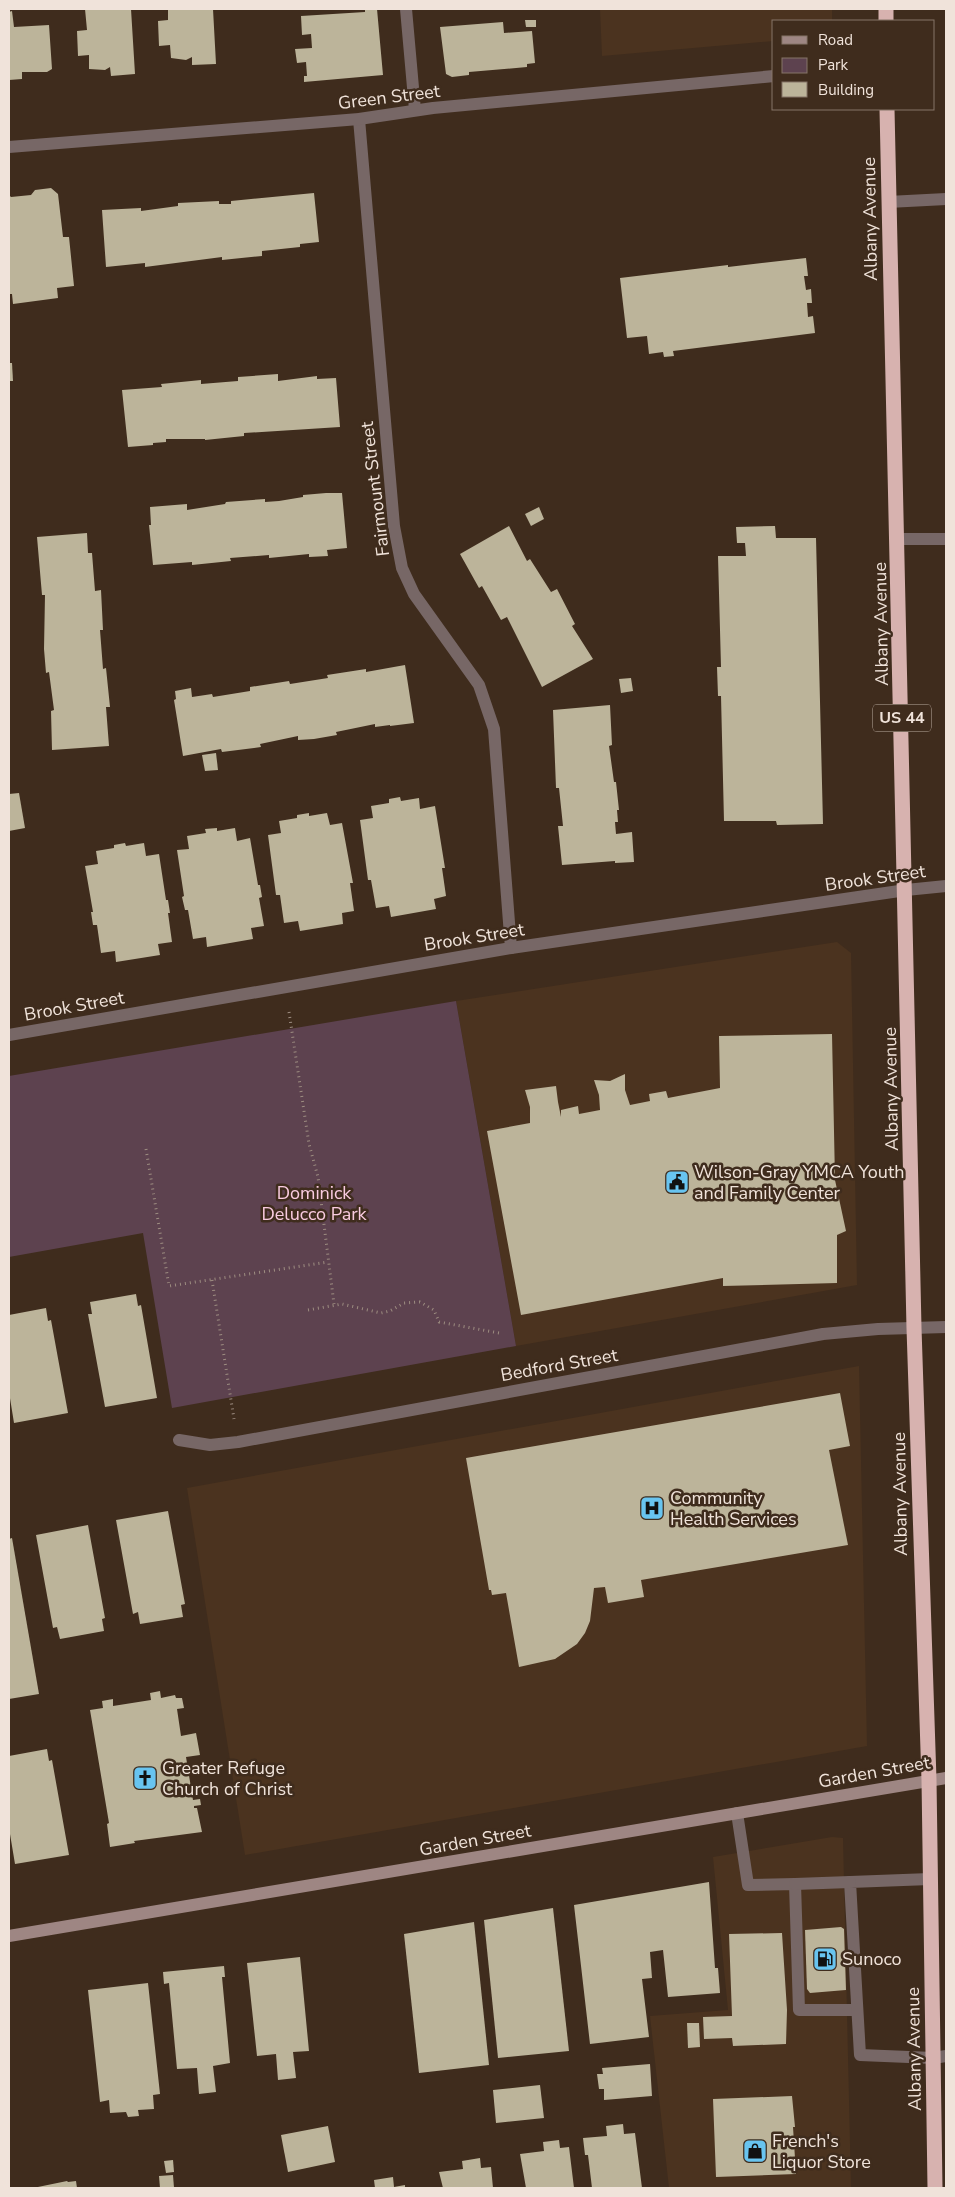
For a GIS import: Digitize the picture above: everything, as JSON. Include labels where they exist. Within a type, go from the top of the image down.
[{"type":"highway","name":"Albany Avenue","points":[[887,110],[906,890],[914,1328],[929,1780],[930,1879],[939,2057],[940,2138],[935,2188]]},
{"type":"street","points":[[406,9],[415,110]]},
{"type":"street","name":"Green Street","points":[[9,147],[359,119],[415,110],[772,76]]},
{"type":"street","name":"Fairmount Street","points":[[359,119],[394,526],[402,568],[414,594],[479,685],[494,729],[512,948]]},
{"type":"street","points":[[888,202],[946,199]]},
{"type":"street","points":[[898,540],[946,539]]},
{"type":"street","name":"Brook Street","points":[[9,1035],[512,948],[906,890],[946,886]]},
{"type":"street","name":"Bedford Street","points":[[179,1440],[210,1445],[238,1442],[803,1338],[843,1332],[946,1327]]},
{"type":"street","name":"Garden Street","points":[[9,1936],[946,1778]]},
{"type":"street","points":[[737,1813],[748,1885],[930,1879]]},
{"type":"street","points":[[850,1882],[860,2055],[939,2057]]},
{"type":"street","points":[[795,1884],[799,2010],[857,2010]]},
{"type":"path","points":[[286,987],[309,1144],[318,1178],[334,1304]]},
{"type":"path","points":[[146,1149],[169,1286],[328,1262]]},
{"type":"path","points":[[212,1280],[238,1442]]},
{"type":"path","points":[[308,1310],[342,1304],[381,1313],[404,1303],[420,1302],[434,1310],[439,1322],[499,1333]]},
{"type":"shaded area","points":[[600,9],[832,9],[832,20],[772,20],[772,41],[602,56]]},
{"type":"shaded area","points":[[837,942],[851,953],[857,1285],[516,1346],[456,1001]]},
{"type":"shaded area","points":[[859,1366],[867,1746],[245,1855],[187,1488]]},
{"type":"shaded area","points":[[832,1837],[843,1838],[851,2188],[669,2188],[650,2016],[728,2010],[713,1857]]},
{"type":"green space","name":"Dominick Delucco Park","points":[[456,1001],[516,1346],[172,1408],[143,1233],[9,1257],[9,1076]]},
{"type":"building","points":[[85,9],[131,9],[135,74],[111,76],[110,67],[105,70],[89,69],[89,55],[78,56],[77,31],[87,30]]},
{"type":"building","points":[[168,9],[213,9],[216,64],[192,65],[192,57],[186,60],[171,58],[170,45],[159,46],[158,21],[168,20]]},
{"type":"building","points":[[365,9],[377,9],[383,75],[304,82],[304,76],[307,76],[306,62],[297,63],[295,49],[312,48],[311,34],[302,35],[301,16],[365,12]]},
{"type":"building","points":[[12,11],[14,27],[49,25],[52,69],[47,72],[22,72],[22,79],[9,80],[9,12]]},
{"type":"building","points":[[525,20],[536,20],[536,27],[526,27]]},
{"type":"building","points":[[503,22],[504,33],[532,31],[535,63],[527,64],[527,67],[469,72],[469,75],[452,77],[446,74],[440,27]]},
{"type":"building","points":[[51,188],[58,194],[63,237],[69,237],[74,286],[57,288],[58,298],[13,304],[12,294],[9,294],[9,195],[11,197],[31,195],[35,190]]},
{"type":"building","points":[[314,193],[319,242],[300,244],[300,247],[262,251],[262,256],[222,260],[222,257],[145,267],[145,263],[106,267],[102,210],[141,208],[141,211],[178,206],[178,203],[219,201],[219,204],[231,204],[231,201]]},
{"type":"building","points":[[806,258],[808,276],[804,276],[806,290],[811,289],[812,303],[807,303],[808,317],[813,316],[815,333],[673,351],[674,356],[664,357],[663,352],[649,354],[647,336],[627,338],[620,278]]},
{"type":"building","points":[[9,363],[12,363],[13,381],[9,381]]},
{"type":"building","points":[[278,374],[278,381],[317,376],[317,379],[336,378],[340,427],[244,433],[244,436],[205,440],[166,439],[166,442],[153,443],[153,445],[128,447],[122,390],[162,387],[161,384],[201,380],[201,384],[238,381],[238,377]]},
{"type":"building","points":[[342,493],[347,548],[327,550],[328,556],[309,557],[309,554],[269,558],[269,555],[230,558],[231,561],[192,565],[192,562],[153,565],[149,525],[151,525],[150,507],[187,504],[187,510],[225,504],[226,502],[265,499],[265,502],[279,501],[303,497],[303,495]]},
{"type":"building","points":[[539,507],[544,519],[531,526],[525,514]]},
{"type":"building","points":[[509,526],[527,561],[530,559],[551,592],[557,589],[575,624],[572,626],[593,659],[542,687],[507,617],[501,620],[482,586],[479,588],[460,554]]},
{"type":"building","points":[[775,526],[776,538],[816,538],[823,824],[777,825],[776,821],[724,821],[721,696],[718,696],[717,667],[721,667],[718,556],[746,556],[745,543],[737,543],[736,527]]},
{"type":"building","points":[[87,533],[88,553],[92,553],[95,591],[101,590],[103,630],[100,630],[103,669],[106,668],[110,707],[106,707],[109,746],[52,750],[51,711],[54,710],[49,672],[46,673],[44,649],[45,595],[42,595],[37,537]]},
{"type":"building","points":[[405,665],[414,723],[375,727],[375,724],[336,732],[337,735],[314,739],[298,740],[298,736],[260,744],[261,747],[222,752],[221,749],[183,756],[174,700],[176,699],[175,691],[191,688],[192,697],[212,694],[213,697],[250,691],[250,687],[289,681],[290,684],[328,678],[327,675],[366,669],[366,672]]},
{"type":"building","points":[[631,678],[633,691],[621,693],[619,679]]},
{"type":"building","points":[[610,705],[612,745],[609,746],[619,810],[617,810],[618,822],[615,822],[616,834],[632,832],[634,862],[615,863],[615,861],[562,865],[558,826],[563,826],[559,788],[556,788],[553,710]]},
{"type":"building","points":[[216,753],[218,770],[205,771],[202,755]]},
{"type":"building","points":[[19,793],[25,828],[9,831],[9,794]]},
{"type":"building","points":[[400,797],[401,801],[419,798],[420,809],[435,806],[445,868],[442,868],[446,896],[434,899],[436,909],[391,917],[389,906],[376,908],[371,880],[368,880],[360,820],[373,818],[371,806],[389,803],[389,799]]},
{"type":"building","points":[[309,813],[309,816],[327,813],[330,825],[342,823],[353,883],[350,883],[354,911],[342,913],[343,924],[300,931],[298,921],[284,923],[280,895],[276,895],[268,835],[281,833],[279,821],[297,818],[297,815]]},
{"type":"building","points":[[217,828],[217,831],[235,828],[237,841],[250,838],[258,885],[260,885],[262,897],[259,898],[264,926],[251,928],[253,939],[207,947],[206,937],[193,939],[188,910],[185,910],[182,897],[184,896],[177,850],[189,849],[187,836],[206,833],[205,829]]},
{"type":"building","points":[[125,843],[126,846],[144,843],[146,856],[159,854],[166,900],[168,900],[170,913],[168,913],[172,942],[158,944],[160,955],[116,962],[115,951],[101,953],[97,925],[93,925],[91,912],[93,912],[85,866],[98,864],[96,851],[114,848],[114,845]]},
{"type":"building","points":[[832,1034],[835,1180],[846,1231],[837,1235],[837,1283],[723,1286],[723,1278],[521,1315],[487,1131],[530,1123],[530,1107],[525,1090],[556,1086],[561,1117],[561,1110],[578,1106],[579,1114],[600,1110],[599,1095],[594,1080],[610,1081],[625,1074],[625,1090],[630,1105],[650,1101],[649,1094],[666,1091],[668,1098],[720,1088],[719,1036]]},
{"type":"building","points":[[136,1294],[138,1306],[141,1305],[157,1398],[105,1407],[88,1314],[92,1314],[90,1302]]},
{"type":"building","points":[[46,1308],[48,1321],[51,1320],[68,1413],[14,1423],[9,1392],[9,1315]]},
{"type":"building","points":[[840,1393],[850,1446],[829,1450],[848,1545],[641,1580],[644,1597],[608,1603],[605,1587],[594,1588],[590,1621],[585,1633],[577,1644],[555,1659],[519,1667],[506,1593],[492,1595],[491,1590],[489,1590],[466,1458]]},
{"type":"building","points":[[168,1511],[185,1604],[181,1605],[183,1617],[140,1624],[138,1612],[133,1614],[116,1520]]},
{"type":"building","points":[[88,1525],[105,1618],[102,1619],[104,1631],[60,1639],[57,1627],[53,1628],[36,1535]]},
{"type":"building","points":[[12,1538],[39,1694],[9,1699],[9,1539]]},
{"type":"building","name":"Greater Refuge Church of Christ","points":[[160,1691],[161,1698],[175,1695],[176,1698],[182,1698],[184,1708],[177,1709],[181,1736],[196,1733],[200,1755],[186,1757],[193,1800],[200,1799],[201,1805],[194,1806],[194,1808],[197,1808],[202,1832],[134,1841],[135,1843],[110,1847],[107,1824],[109,1823],[90,1710],[103,1708],[102,1701],[113,1699],[113,1706],[151,1700],[150,1693]]},
{"type":"building","points":[[47,1749],[49,1761],[52,1760],[69,1855],[15,1864],[9,1828],[9,1756]]},
{"type":"building","points":[[709,1882],[715,1968],[718,1968],[720,1993],[668,1997],[663,1950],[650,1952],[652,1978],[642,1979],[649,2037],[590,2044],[574,1905]]},
{"type":"building","points":[[553,1908],[569,2051],[498,2058],[484,1920]]},
{"type":"building","points":[[474,1922],[489,2065],[419,2073],[404,1934]]},
{"type":"building","name":"Sunoco","points":[[841,1927],[844,1929],[846,1990],[810,1993],[807,1989],[805,1930]]},
{"type":"building","points":[[782,1933],[787,2010],[786,2044],[733,2046],[732,2038],[704,2039],[703,2017],[732,2016],[729,1934]]},
{"type":"building","points":[[300,1957],[309,2051],[293,2052],[296,2078],[278,2080],[276,2054],[257,2056],[247,1963]]},
{"type":"building","points":[[224,1966],[225,1977],[222,1977],[230,2063],[213,2066],[216,2092],[199,2094],[197,2068],[177,2069],[169,1983],[164,1984],[163,1972]]},
{"type":"building","points":[[148,1983],[160,2094],[153,2095],[154,2109],[138,2110],[139,2116],[128,2117],[126,2112],[110,2113],[109,2100],[100,2102],[88,1990]]},
{"type":"building","points":[[687,2023],[699,2023],[700,2047],[688,2048]]},
{"type":"building","points":[[650,2064],[652,2096],[604,2100],[604,2089],[599,2089],[597,2074],[603,2074],[602,2068]]},
{"type":"building","points":[[540,2085],[544,2118],[496,2123],[493,2090]]},
{"type":"building","name":"French's Liquor Store","points":[[792,2096],[796,2174],[716,2177],[713,2099]]},
{"type":"building","points":[[623,2124],[624,2134],[635,2133],[642,2188],[592,2188],[588,2155],[585,2155],[583,2138],[607,2136],[606,2126]]},
{"type":"building","points":[[328,2126],[335,2162],[288,2172],[281,2135]]},
{"type":"building","points":[[559,2140],[560,2148],[569,2147],[574,2188],[526,2188],[520,2154],[544,2151],[543,2142]]},
{"type":"building","points":[[480,2158],[481,2168],[491,2167],[493,2188],[443,2188],[439,2172],[463,2169],[462,2161]]},
{"type":"building","points":[[173,2160],[174,2172],[166,2173],[164,2161]]},
{"type":"building","points":[[173,2175],[174,2188],[160,2188],[159,2176]]},
{"type":"building","points":[[393,2177],[394,2187],[405,2185],[405,2188],[375,2188],[374,2180]]},
{"type":"building","points":[[76,2181],[77,2188],[33,2188]]},
{"type":"place","name":"Wilson-Gray YMCA Youth and Family Center","points":[[677,1182]]},
{"type":"place","name":"Community Health Services","points":[[652,1508]]},
{"type":"place","name":"Greater Refuge Church of Christ","points":[[145,1778]]},
{"type":"place","name":"Sunoco","points":[[825,1959]]},
{"type":"place","name":"French's Liquor Store","points":[[755,2151]]}]
